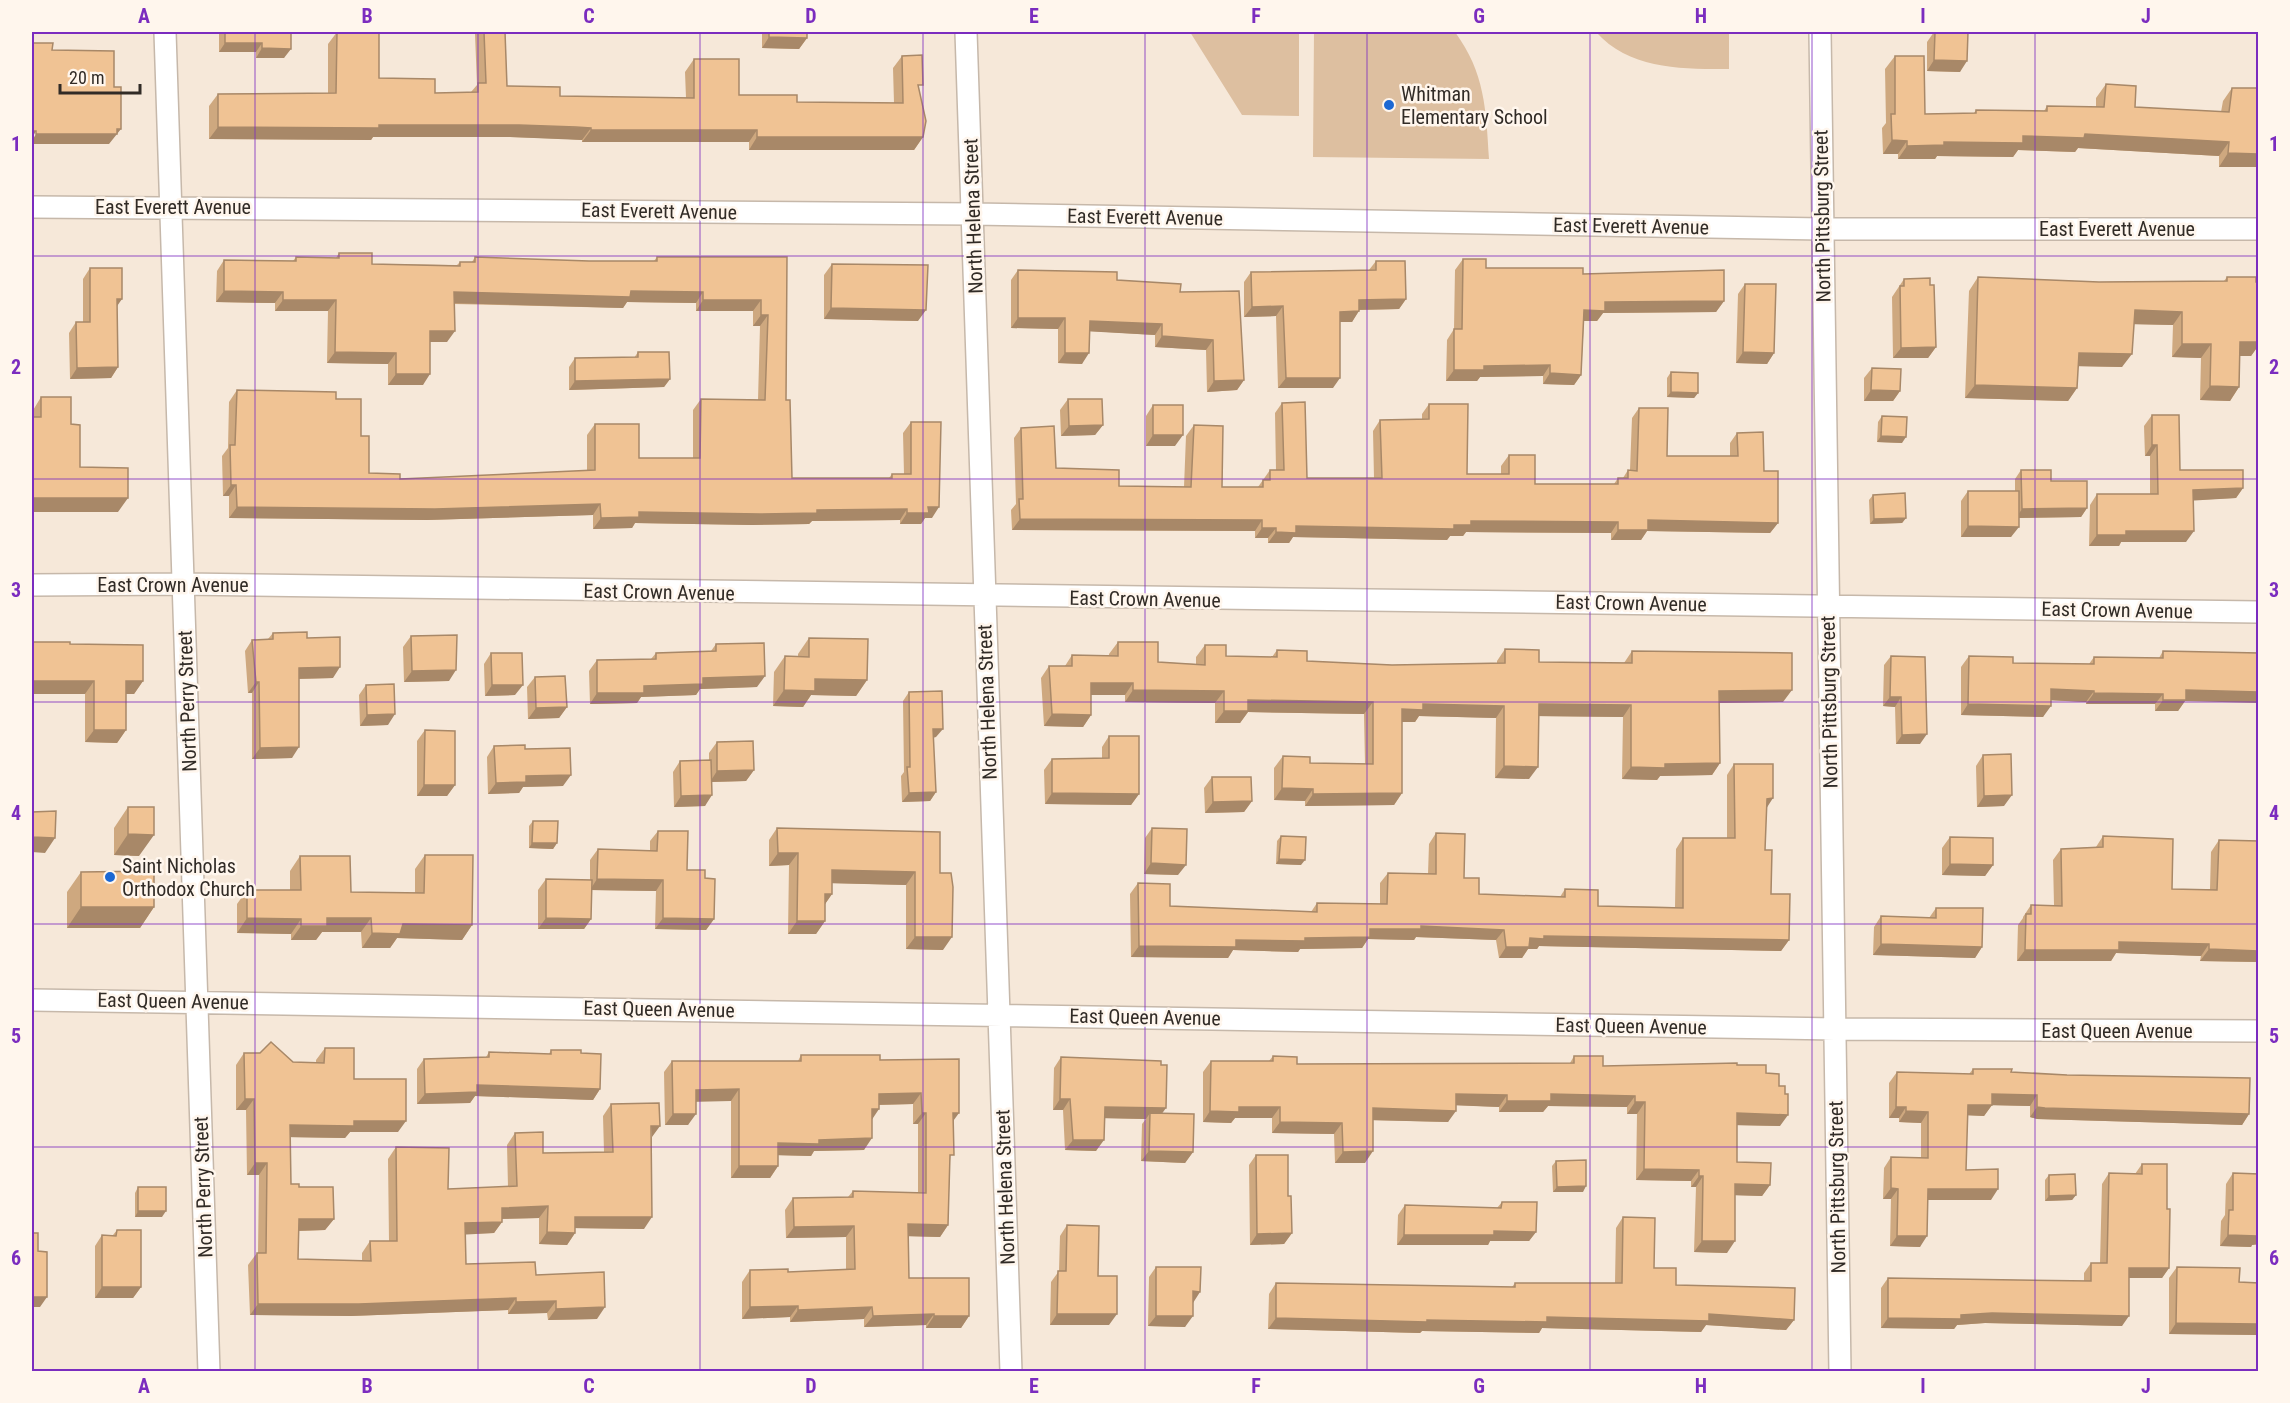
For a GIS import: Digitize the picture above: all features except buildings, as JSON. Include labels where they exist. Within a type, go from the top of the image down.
[{"type":"street","name":"North Perry Street","points":[[165,32],[209,1371]]},
{"type":"street","name":"North Helena Street","points":[[966,32],[974,214],[984,597],[1011,1371]]},
{"type":"street","name":"North Pittsburg Street","points":[[1820,32],[1840,1371]]},
{"type":"street","name":"East Everett Avenue","points":[[32,207],[171,206],[974,214],[1822,229],[2259,229]]},
{"type":"street","name":"East Crown Avenue","points":[[32,585],[184,584],[984,597],[1827,605],[2259,612]]},
{"type":"street","name":"East Queen Avenue","points":[[32,1000],[1835,1029],[2259,1031]]},
{"type":"shaded area","points":[[1190,32],[1299,32],[1299,116],[1242,115]]},
{"type":"shaded area","points":[[1314,32],[1455,32],[1473,62],[1478,77],[1485,108],[1489,159],[1313,157]]},
{"type":"shaded area","points":[[1596,32],[1729,32],[1729,69],[1693,69],[1658,65],[1625,54]]},
{"type":"place","name":"Whitman Elementary School","points":[[1389,105]]},
{"type":"place","name":"Saint Nicholas Orthodox Church","points":[[110,877]]}]
